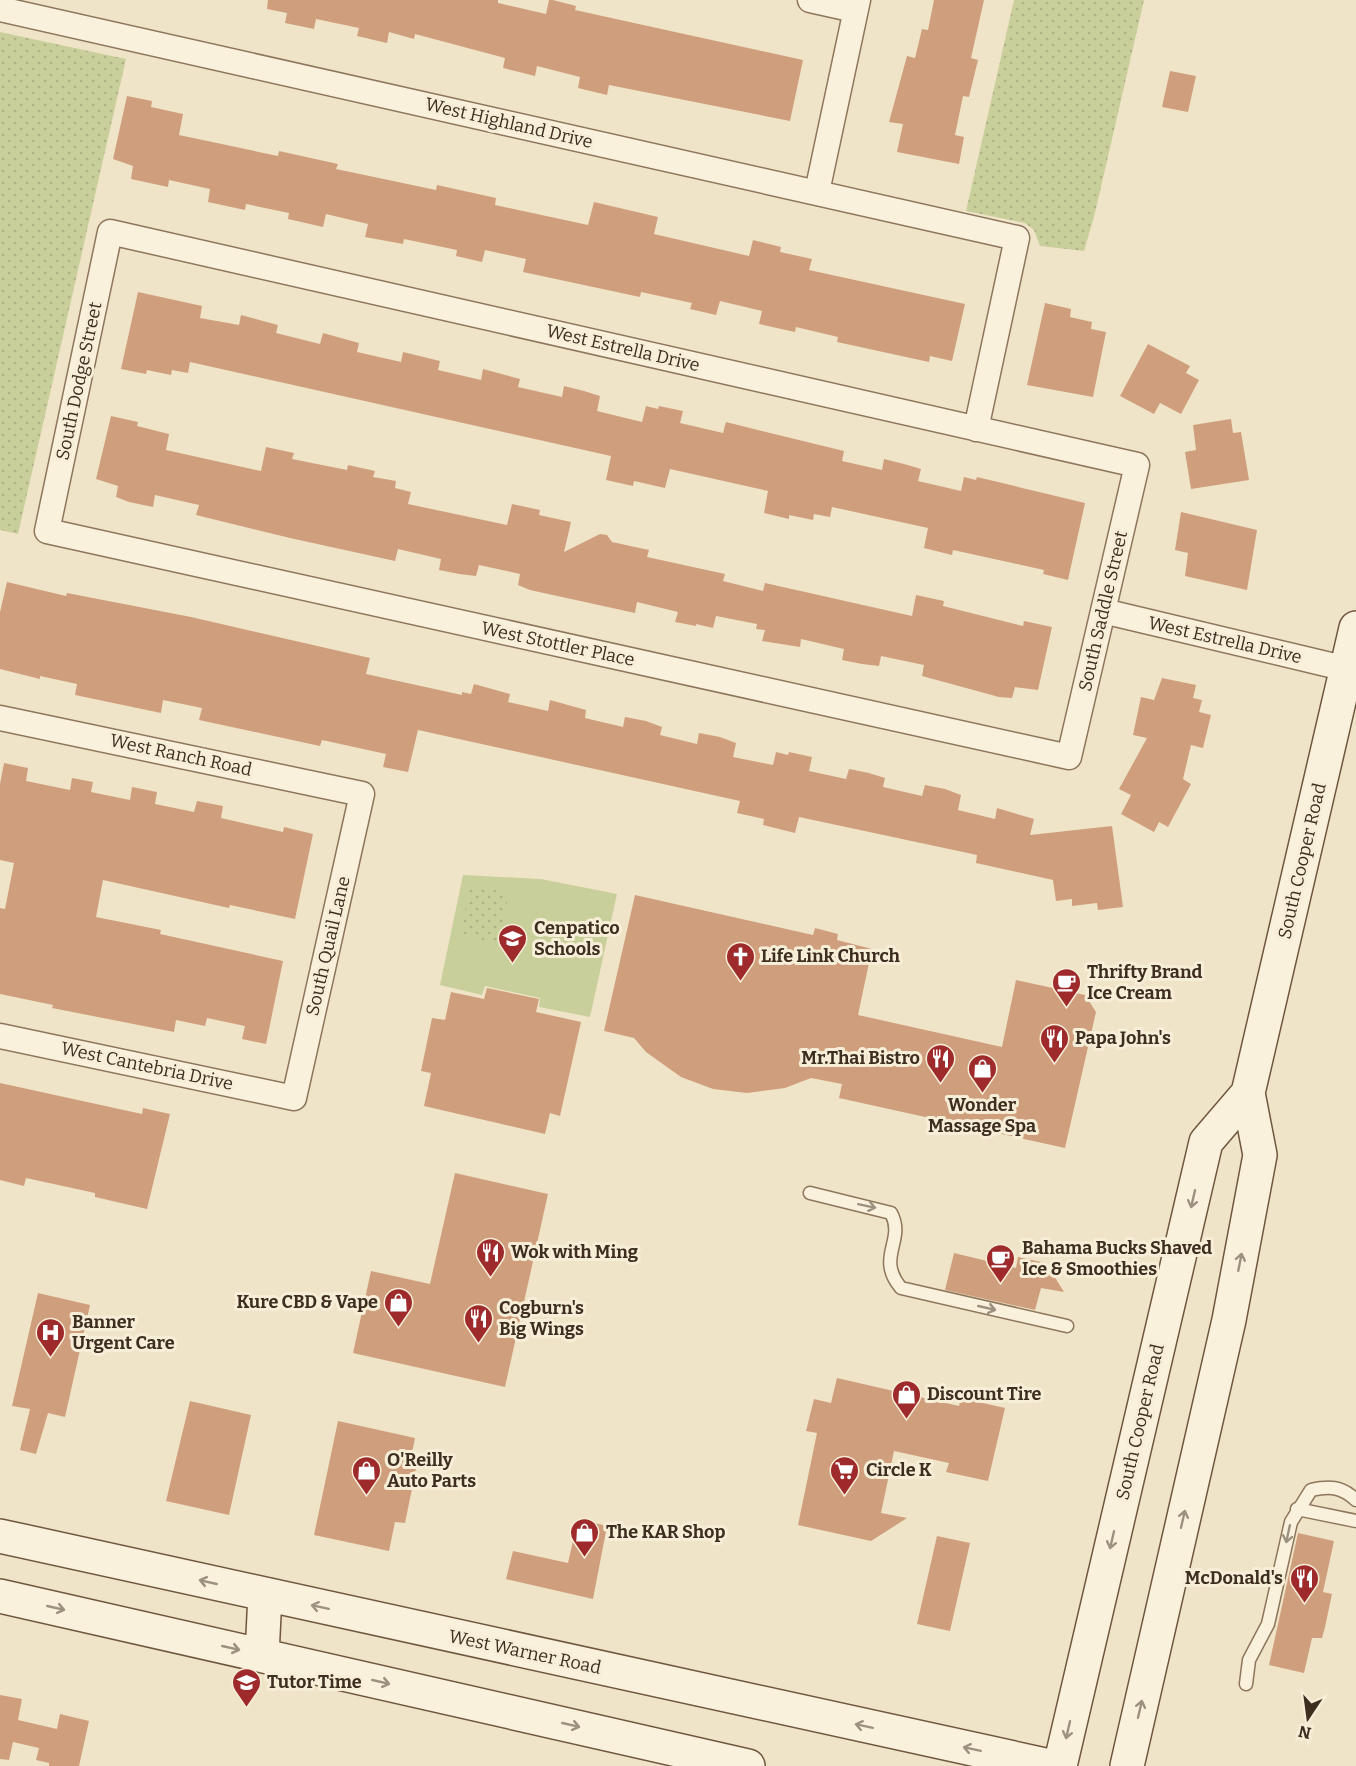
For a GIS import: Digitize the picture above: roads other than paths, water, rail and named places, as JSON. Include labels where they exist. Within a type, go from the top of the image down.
[{"type":"main road","name":"South Cooper Road","points":[[1127,1766],[1226,1331],[1260,1155],[1248,1093],[1356,628]]},
{"type":"main road","name":"South Cooper Road","points":[[1060,1766],[1206,1142],[1248,1093]]},
{"type":"main road","name":"West Warner Road","points":[[0,1536],[1050,1766]]},
{"type":"main road","points":[[262,1655],[265,1595]]},
{"type":"main road","points":[[0,1596],[748,1766]]},
{"type":"street","points":[[810,0],[856,5],[818,192]]},
{"type":"street","name":"West Highland Drive","points":[[0,9],[1017,238],[976,429]]},
{"type":"street","name":"West Estrella Drive","points":[[110,232],[1137,465]]},
{"type":"street","name":"South Dodge Street","points":[[47,531],[110,232]]},
{"type":"street","name":"South Saddle Street","points":[[1069,757],[1137,465]]},
{"type":"street","name":"West Stottler Place","points":[[47,531],[1069,757]]},
{"type":"street","name":"West Estrella Drive","points":[[1103,611],[1347,669]]},
{"type":"street","name":"West Ranch Road","points":[[0,718],[362,794]]},
{"type":"street","name":"South Quail Lane","points":[[294,1098],[362,794]]},
{"type":"street","name":"West Cantebria Drive","points":[[0,1036],[294,1098]]},
{"type":"lane","points":[[810,1193],[891,1213],[895,1230],[889,1262],[890,1272],[901,1288],[1067,1326]]},
{"type":"lane","points":[[1246,1684],[1250,1660],[1268,1624],[1291,1522],[1297,1509],[1311,1490],[1330,1486],[1347,1492],[1356,1500]]},
{"type":"lane","points":[[1297,1509],[1356,1521]]},
{"type":"place","name":"Cenpatico Schools","points":[[513,964]]},
{"type":"place","name":"Life Link Church","points":[[740,982]]},
{"type":"place","name":"Thrifty Brand Ice Cream","points":[[1066,1008]]},
{"type":"place","name":"Papa John's","points":[[1054,1064]]},
{"type":"place","name":"Mr.Thai Bistro","points":[[941,1084]]},
{"type":"place","name":"Wonder Massage Spa","points":[[982,1094]]},
{"type":"place","name":"Wok with Ming","points":[[490,1278]]},
{"type":"place","name":"Bahama Bucks Shaved Ice & Smoothies","points":[[1001,1284]]},
{"type":"place","name":"Kure CBD & Vape","points":[[399,1328]]},
{"type":"place","name":"Cogburn's Big Wings","points":[[478,1344]]},
{"type":"place","name":"Banner Urgent Care","points":[[51,1358]]},
{"type":"place","name":"Discount Tire","points":[[906,1420]]},
{"type":"place","name":"O'Reilly Auto Parts","points":[[366,1496]]},
{"type":"place","name":"Circle K","points":[[845,1496]]},
{"type":"place","name":"The KAR Shop","points":[[585,1558]]},
{"type":"place","name":"McDonald's","points":[[1304,1604]]},
{"type":"place","name":"Tutor Time","points":[[246,1708]]}]
